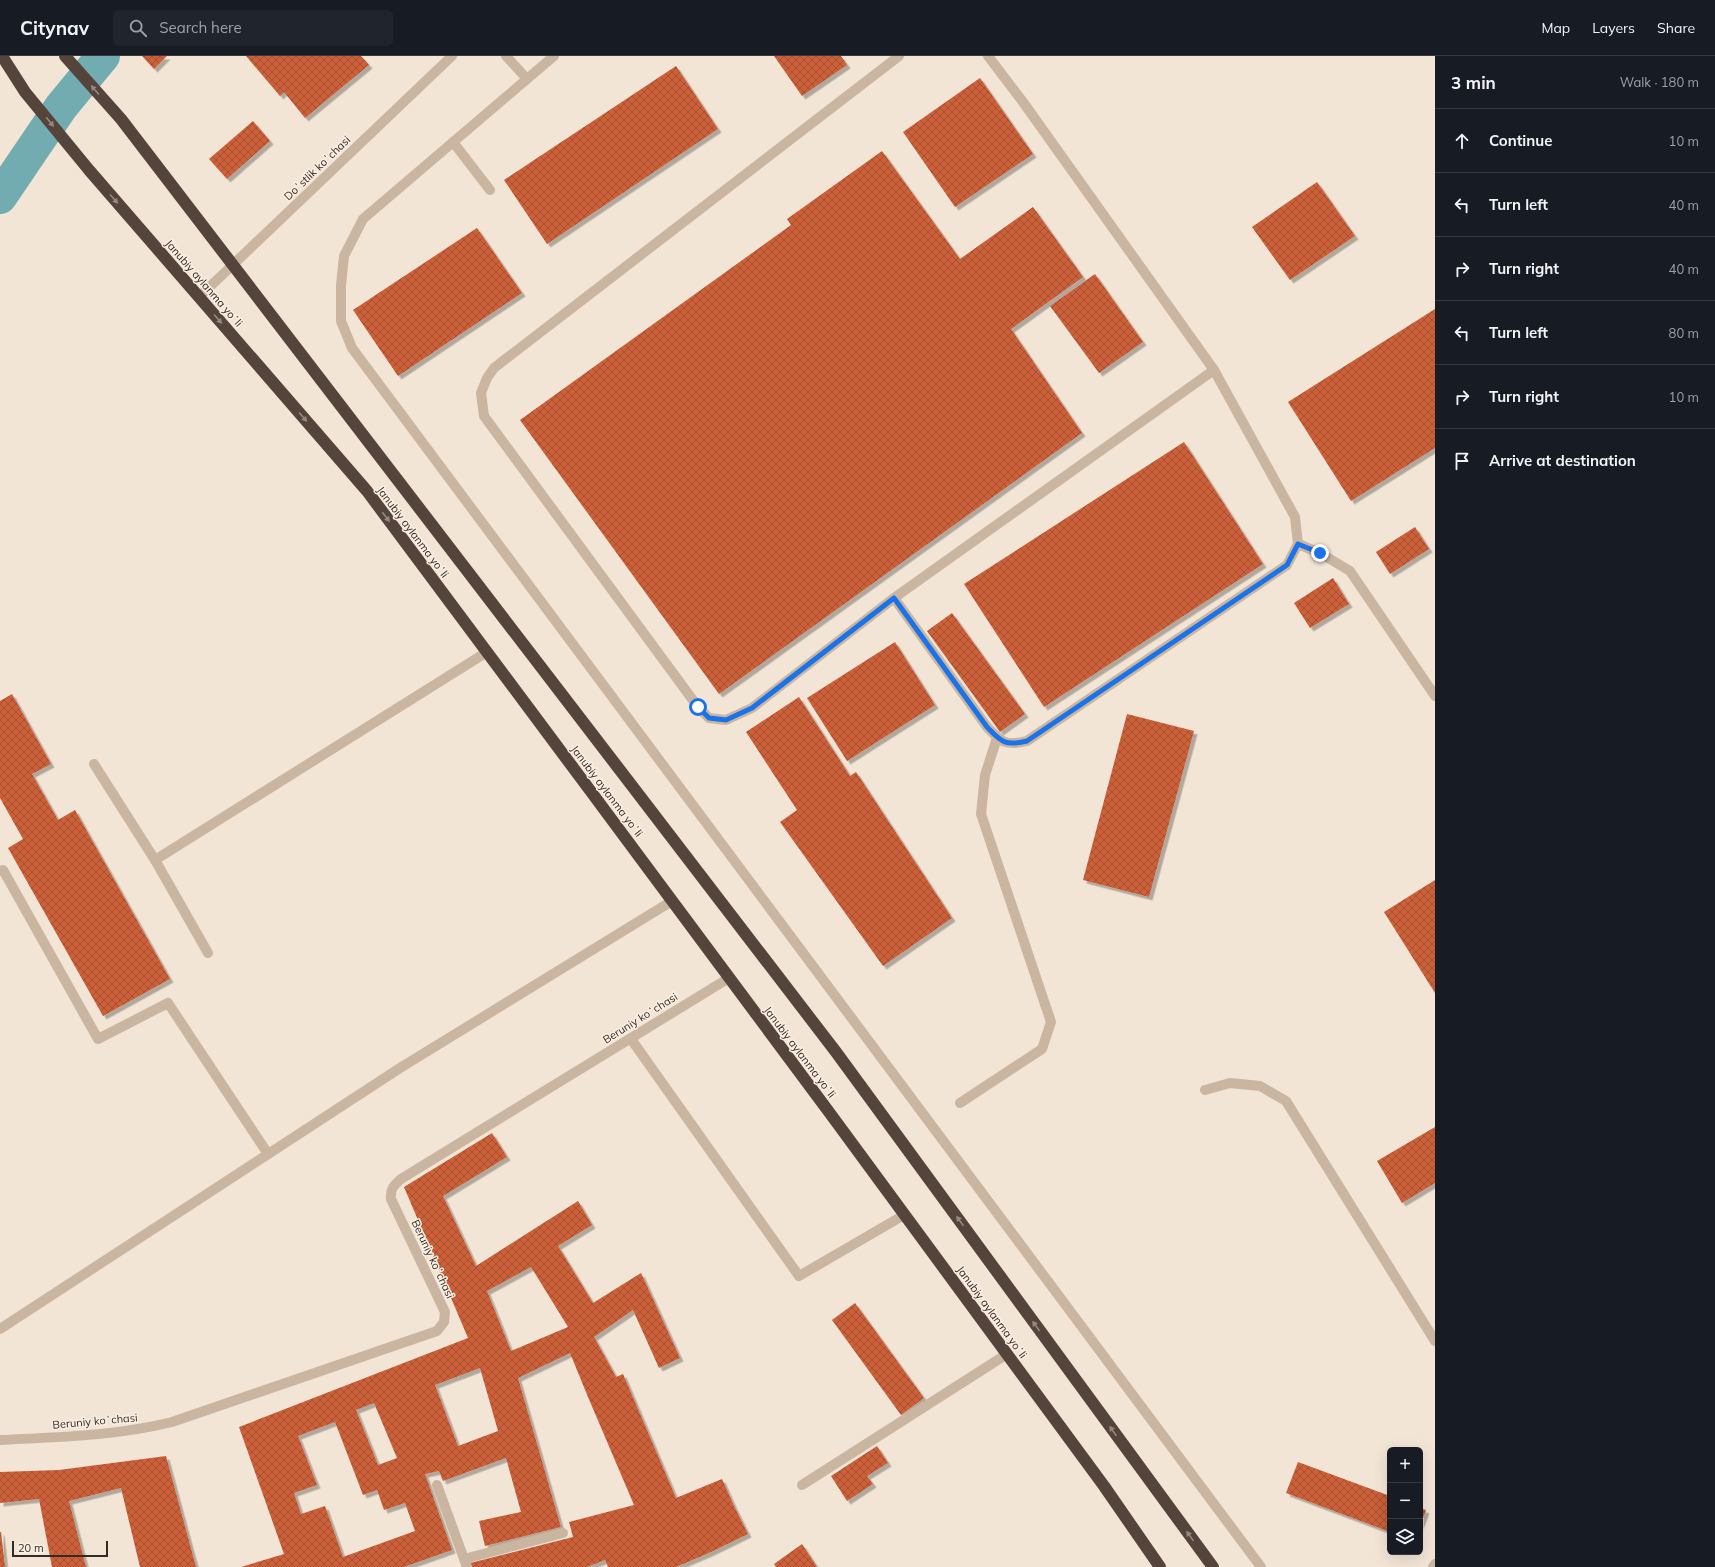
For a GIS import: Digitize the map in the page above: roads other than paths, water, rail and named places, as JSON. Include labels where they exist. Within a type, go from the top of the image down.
[{"type":"highway","name":"Janubiy aylanma yoʻli","points":[[65,56],[121,119],[836,1052],[1213,1567]]},
{"type":"highway","name":"Janubiy aylanma yoʻli","points":[[2,62],[89,170],[367,491],[1007,1354],[1104,1486],[1160,1567]]},
{"type":"street","name":"Doʻstlik koʻchasi","points":[[199,297],[452,56]]},
{"type":"street","points":[[506,56],[527,79]]},
{"type":"street","points":[[554,56],[363,219],[344,256],[341,286],[341,322],[352,348],[1261,1567]]},
{"type":"street","points":[[899,56],[494,368],[487,378],[481,393],[484,416],[698,707],[709,718],[726,720],[752,708],[894,598],[1214,370]]},
{"type":"street","points":[[894,598],[982,721],[998,738],[1012,744],[1027,741],[1287,565],[1298,544],[1295,517],[1214,370],[1023,102],[988,56]]},
{"type":"street","points":[[453,142],[490,190]]},
{"type":"street","points":[[1298,544],[1320,553],[1350,571],[1435,696]]},
{"type":"street","points":[[155,860],[487,652]]},
{"type":"street","points":[[960,1103],[1042,1049],[1051,1022],[981,814],[985,775],[998,738]]},
{"type":"street","points":[[94,764],[155,860],[208,953]]},
{"type":"street","points":[[0,871],[3,870],[98,1039],[168,1003],[268,1154]]},
{"type":"street","points":[[0,1329],[400,1068],[672,901]]},
{"type":"street","name":"Beruniy koʻchasi","points":[[0,1440],[118,1433],[166,1424],[437,1331],[444,1322],[445,1312],[391,1199],[390,1193],[392,1187],[401,1179],[729,978]]},
{"type":"street","points":[[631,1038],[799,1276],[904,1215]]},
{"type":"street","points":[[1205,1090],[1230,1083],[1260,1086],[1286,1101],[1435,1341]]},
{"type":"street","points":[[802,1485],[1007,1354]]},
{"type":"street","points":[[437,1485],[465,1563],[563,1534]]},
{"type":"waterway","points":[[0,197],[61,107],[103,56]]}]
